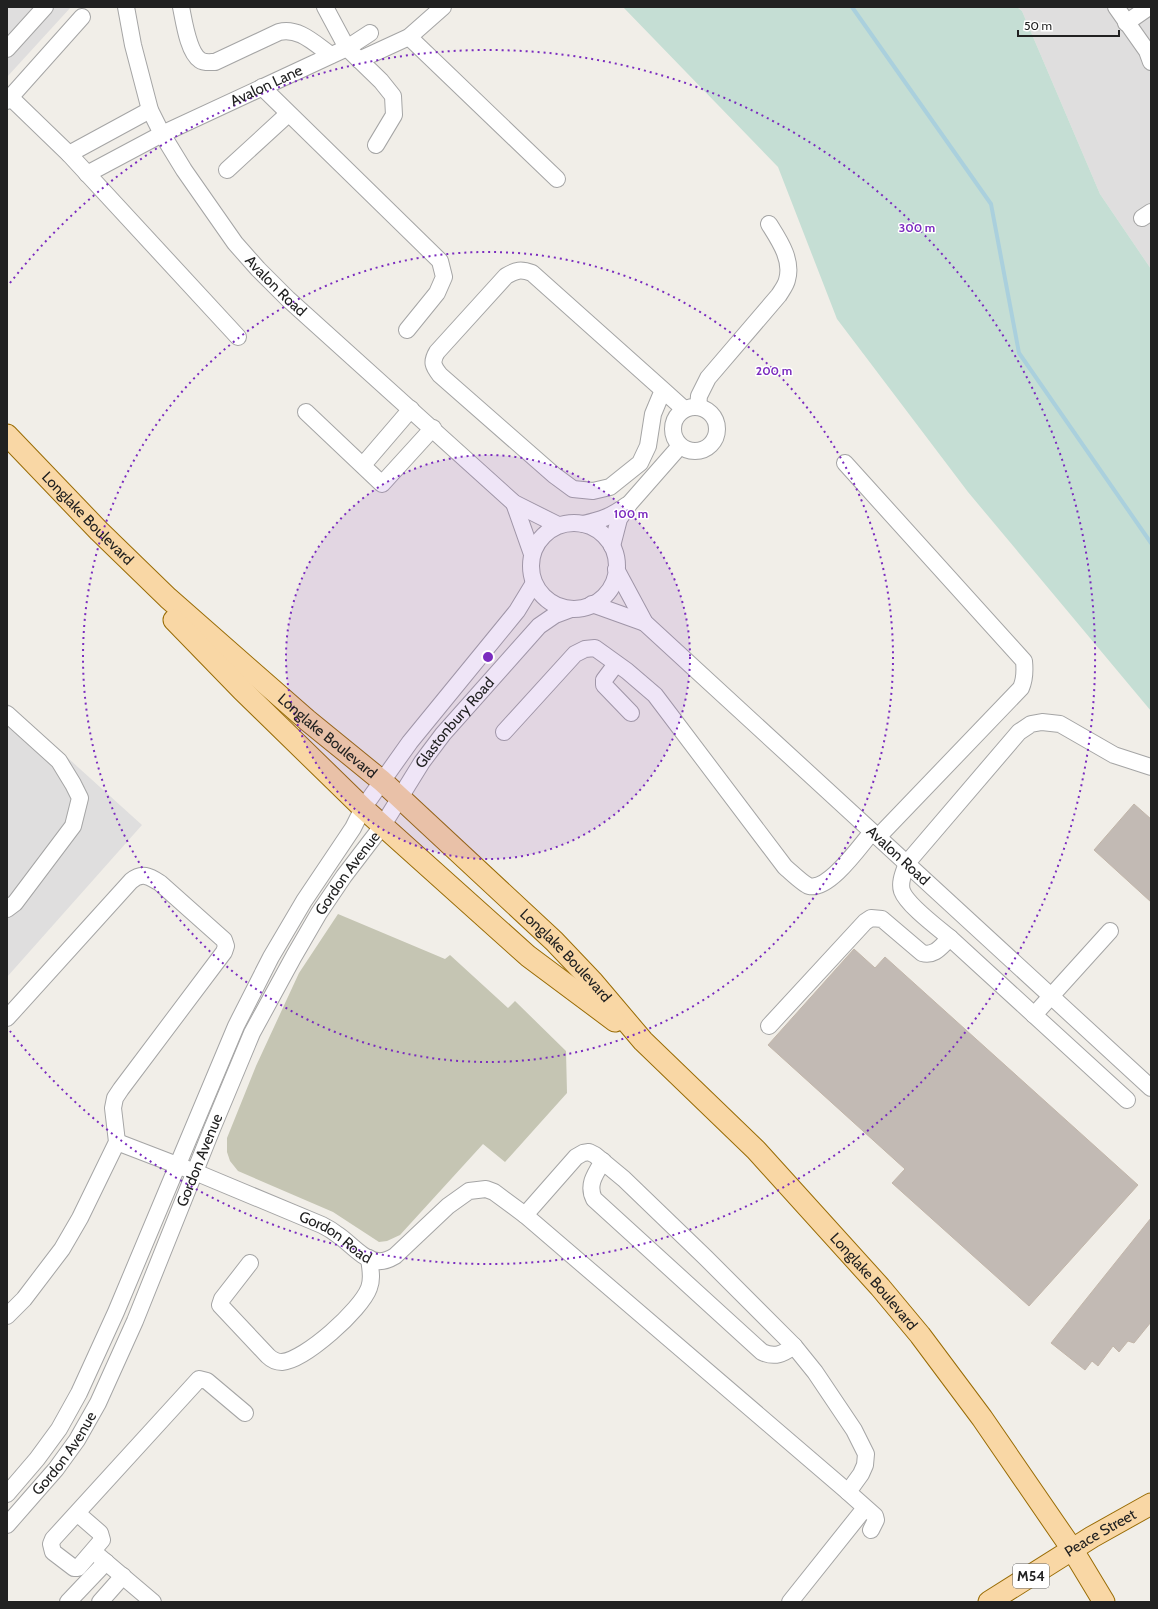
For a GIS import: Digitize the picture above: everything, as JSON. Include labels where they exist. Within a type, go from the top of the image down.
[{"type":"main road","name":"Longlake Boulevard","points":[[7,435],[99,531],[168,598],[307,720],[382,781],[554,941],[593,982],[644,1041],[756,1150],[890,1299],[949,1373],[1072,1549],[1104,1602]]},
{"type":"main road","name":"Longlake Boulevard","points":[[7,446],[242,690],[363,808],[528,956],[644,1041]]},
{"type":"main road","name":"Peace Street","points":[[989,1602],[1072,1549],[1151,1504]]},
{"type":"street","points":[[7,49],[45,7]]},
{"type":"street","name":"Avalon Road","points":[[126,7],[133,46],[150,110],[162,134],[184,170],[235,243],[288,299],[433,428],[514,503]]},
{"type":"street","points":[[181,7],[193,54],[200,60],[206,62],[215,62],[279,32],[287,30],[305,36],[331,55]]},
{"type":"street","points":[[325,7],[347,48],[381,81],[393,96],[394,115],[376,145]]},
{"type":"street","points":[[359,60],[409,37],[443,7]]},
{"type":"street","points":[[1116,7],[1147,51],[1151,62]]},
{"type":"street","points":[[1126,23],[1149,7]]},
{"type":"street","points":[[82,17],[9,99],[69,154],[238,337]]},
{"type":"street","name":"Avalon Lane","points":[[87,174],[162,134],[347,48],[370,33]]},
{"type":"street","points":[[409,37],[557,179]]},
{"type":"street","points":[[262,88],[440,262],[444,277],[437,294],[407,330]]},
{"type":"street","points":[[69,154],[150,110]]},
{"type":"street","points":[[227,170],[288,114]]},
{"type":"street","points":[[663,390],[653,414],[648,446],[640,463],[610,486],[593,491],[573,489],[554,475],[440,376],[433,367],[433,359],[506,276],[516,270],[524,270],[532,273],[663,390],[691,408],[705,409],[711,413],[716,420],[718,427],[714,442],[709,447],[694,452],[687,450],[680,446],[676,441],[672,427],[678,414],[691,408],[708,378],[779,295],[787,280],[787,262],[782,245],[769,224]]},
{"type":"street","points":[[362,465],[411,409]]},
{"type":"street","points":[[306,412],[382,484],[433,428]]},
{"type":"street","points":[[612,546],[619,519],[630,503],[680,446]]},
{"type":"street","points":[[504,732],[575,654],[585,649],[595,648],[655,695],[785,867],[808,886],[820,886],[832,878],[1021,688],[1024,681],[1025,671],[1024,661],[845,463]]},
{"type":"street","points":[[514,503],[558,526]]},
{"type":"street","points":[[514,503],[532,554]]},
{"type":"street","points":[[583,524],[614,515],[630,503]]},
{"type":"street","points":[[571,523],[583,524],[595,528],[605,536],[612,546],[616,557],[614,580],[608,591],[592,604],[582,608],[559,606],[549,601],[540,593],[534,583],[531,568],[532,554],[538,542],[547,532],[558,526],[571,523]]},
{"type":"street","name":"Avalon Road","points":[[616,569],[645,623],[1151,1088]]},
{"type":"street","name":"Glastonbury Road","points":[[382,781],[438,706],[517,611],[534,583]]},
{"type":"street","name":"Avalon Road","points":[[592,604],[645,623]]},
{"type":"street","name":"Glastonbury Road","points":[[399,797],[443,734],[539,626],[571,608]]},
{"type":"street","points":[[616,664],[604,680],[604,685],[631,713]]},
{"type":"street","points":[[7,714],[59,761],[80,798],[73,826],[15,903],[7,909]]},
{"type":"street","points":[[1127,1100],[908,900],[902,891],[901,882],[907,863],[1019,732],[1031,724],[1042,722],[1060,724],[1114,755],[1151,767]]},
{"type":"street","name":"Gordon Avenue","points":[[7,1494],[37,1459],[59,1429],[79,1393],[116,1312],[236,1026],[271,957],[304,901],[353,828],[363,808],[382,781]]},
{"type":"street","name":"Gordon Avenue","points":[[7,1525],[56,1469],[77,1440],[98,1403],[135,1322],[252,1033],[271,996],[319,913],[344,876],[383,825],[399,797]]},
{"type":"street","points":[[7,1018],[130,880],[137,876],[143,874],[160,883],[224,940],[226,946],[224,952],[115,1098],[113,1108],[117,1142],[80,1218],[62,1249],[24,1299],[7,1316]]},
{"type":"street","points":[[769,1026],[870,918],[882,919],[922,953],[927,954],[935,952],[950,938]]},
{"type":"street","points":[[1034,1015],[1110,931]]},
{"type":"street","name":"Gordon Road","points":[[117,1142],[195,1172],[322,1225],[338,1234],[369,1258],[378,1261],[387,1260],[396,1256],[448,1206],[469,1191],[486,1189],[494,1192],[525,1215]]},
{"type":"street","points":[[848,1492],[861,1474],[865,1465],[866,1454],[854,1430],[815,1372],[794,1346],[675,1228],[595,1155],[589,1152],[583,1153],[576,1157],[525,1215],[848,1492],[874,1516],[876,1520],[871,1530]]},
{"type":"street","points":[[603,1162],[594,1176],[591,1185],[591,1193],[594,1200],[762,1352],[769,1355],[778,1356],[794,1346]]},
{"type":"street","points":[[250,1263],[222,1298],[220,1305],[268,1356],[275,1361],[283,1362],[320,1341],[345,1321],[366,1296],[369,1289],[371,1274],[369,1258]]},
{"type":"street","points":[[100,1557],[78,1568],[74,1568],[53,1552],[51,1544],[53,1539],[199,1379],[207,1381],[244,1413]]},
{"type":"street","points":[[790,1602],[865,1508]]},
{"type":"street","points":[[68,1602],[100,1557],[102,1540],[100,1532],[77,1513]]},
{"type":"street","points":[[100,1557],[153,1602]]},
{"type":"street","points":[[100,1602],[123,1576]]},
{"type":"shaded area","points":[[7,7],[71,7],[7,77]]},
{"type":"shaded area","points":[[623,7],[1017,7],[1022,11],[1100,194],[1151,269],[1151,711],[968,492],[837,319],[778,167]]},
{"type":"shaded area","points":[[1017,7],[1151,7],[1151,269],[1100,194],[1022,11]]},
{"type":"shaded area","points":[[7,703],[142,825],[7,977]]},
{"type":"shaded area","points":[[338,914],[445,959],[450,955],[508,1008],[515,1001],[566,1051],[567,1093],[505,1162],[483,1144],[400,1235],[387,1241],[379,1242],[333,1212],[238,1171],[230,1161],[227,1152],[227,1138],[256,1066],[299,973]]},
{"type":"building","points":[[1134,804],[1151,819],[1151,902],[1094,850]]},
{"type":"building","points":[[854,949],[875,968],[885,957],[1138,1185],[1029,1306],[892,1183],[905,1169],[768,1045]]},
{"type":"building","points":[[1151,1218],[1151,1322],[1134,1343],[1128,1341],[1119,1352],[1113,1346],[1098,1366],[1092,1361],[1085,1370],[1051,1343]]},
{"type":"waterway","points":[[852,7],[991,204],[1019,353],[1151,543]]}]
